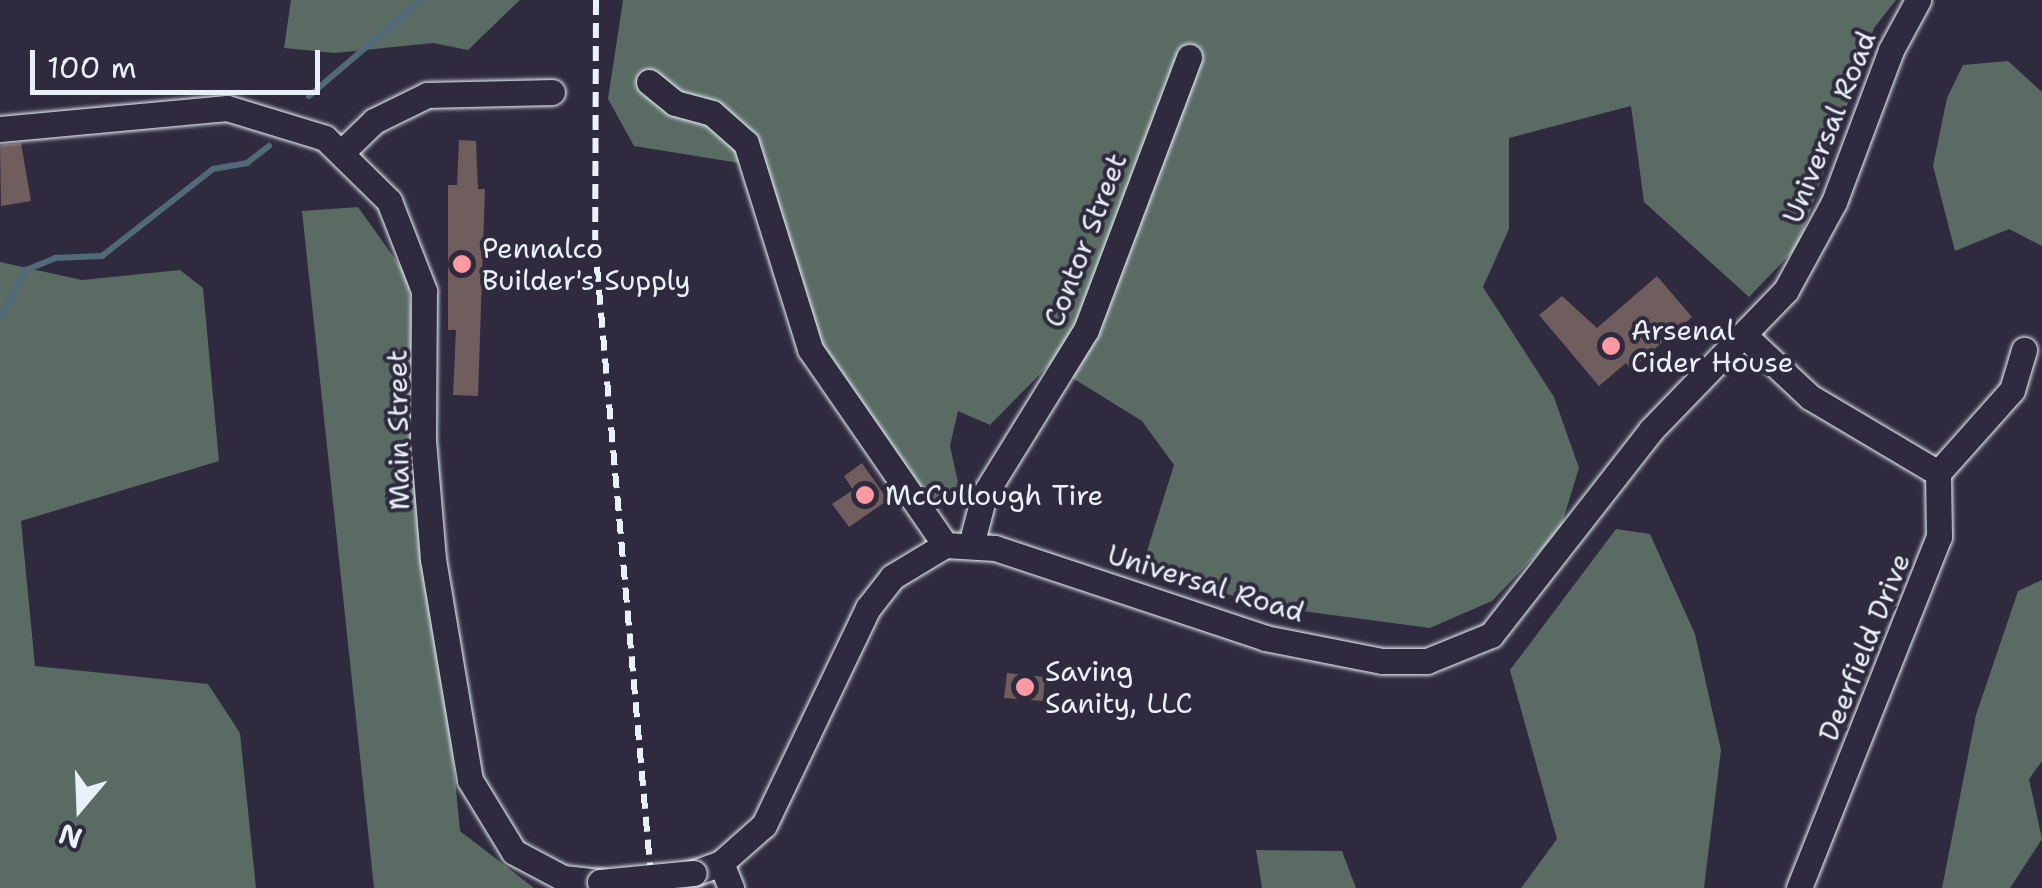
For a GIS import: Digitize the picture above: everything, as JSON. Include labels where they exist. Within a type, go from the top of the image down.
[{"type":"street","name":"Universal Road","points":[[958,545],[1265,638],[1382,661],[1427,661],[1491,635],[1650,430],[1746,338],[1816,240],[1918,0]]},
{"type":"street","name":"Contor Street","points":[[958,545],[984,495],[1086,330],[1189,57]]},
{"type":"street","points":[[649,82],[675,103],[712,112],[746,143],[810,349],[958,545],[878,592],[764,825],[722,863],[731,888]]},
{"type":"street","points":[[342,152],[374,121],[427,95],[552,92]]},
{"type":"street","name":"Main Street","points":[[0,129],[227,108],[325,138],[342,152],[388,201],[424,291],[423,440],[433,559],[470,780],[514,852],[563,878],[600,882],[694,873],[722,863]]},
{"type":"street","points":[[1746,338],[1810,397],[1938,473],[2012,390],[2024,350]]},
{"type":"street","name":"Deerfield Drive","points":[[1799,888],[1939,537],[1938,473]]},
{"type":"green space","points":[[291,0],[520,0],[468,50],[433,43],[335,53],[284,48]]},
{"type":"green space","points":[[623,0],[1896,0],[1874,28],[1798,246],[1749,297],[1644,202],[1631,106],[1509,138],[1509,229],[1483,287],[1554,397],[1579,468],[1560,530],[1492,601],[1430,628],[1265,606],[1142,567],[1174,465],[1142,421],[1050,364],[990,425],[958,411],[950,446],[961,496],[931,503],[794,334],[758,166],[634,146],[608,99]]},
{"type":"green space","points":[[2008,61],[2042,92],[2042,246],[2009,229],[1955,251],[1933,166],[1947,98],[1963,65]]},
{"type":"green space","points":[[358,207],[408,277],[460,831],[534,888],[374,888],[302,211]]},
{"type":"green space","points":[[0,262],[82,280],[180,270],[203,288],[219,461],[21,521],[35,666],[208,684],[240,733],[256,888],[0,888]]},
{"type":"green space","points":[[1616,529],[1650,534],[1695,634],[1721,750],[1704,888],[1521,888],[1557,839],[1510,670]]},
{"type":"green space","points":[[2042,580],[2042,761],[2029,779],[2042,839],[2010,888],[1942,888],[1976,715],[2018,591]]},
{"type":"green space","points":[[1256,850],[1342,851],[1356,888],[1262,888]]},
{"type":"building","name":"Pennalco Builder's Supply","points":[[459,140],[476,141],[478,189],[485,189],[478,396],[453,395],[456,330],[448,330],[448,185],[457,185]]},
{"type":"building","points":[[21,143],[31,201],[1,206],[0,145]]},
{"type":"building","name":"Arsenal Cider House","points":[[1657,276],[1692,317],[1631,369],[1626,363],[1599,386],[1539,315],[1562,296],[1597,328]]},
{"type":"building","name":"McCullough Tire","points":[[862,463],[888,500],[849,527],[832,504],[853,490],[844,476]]},
{"type":"building","name":"Saving Sanity, LLC","points":[[1007,673],[1045,677],[1043,701],[1004,698]]},
{"type":"waterway","points":[[309,96],[421,0]]},
{"type":"waterway","points":[[0,318],[26,270],[55,258],[102,256],[213,169],[247,163],[269,146]]},
{"type":"railway","points":[[596,0],[595,244],[652,888]]},
{"type":"place","name":"Pennalco Builder's Supply","points":[[462,264]]},
{"type":"place","name":"Arsenal Cider House","points":[[1611,346]]},
{"type":"place","name":"McCullough Tire","points":[[865,495]]},
{"type":"place","name":"Saving Sanity, LLC","points":[[1025,687]]}]
